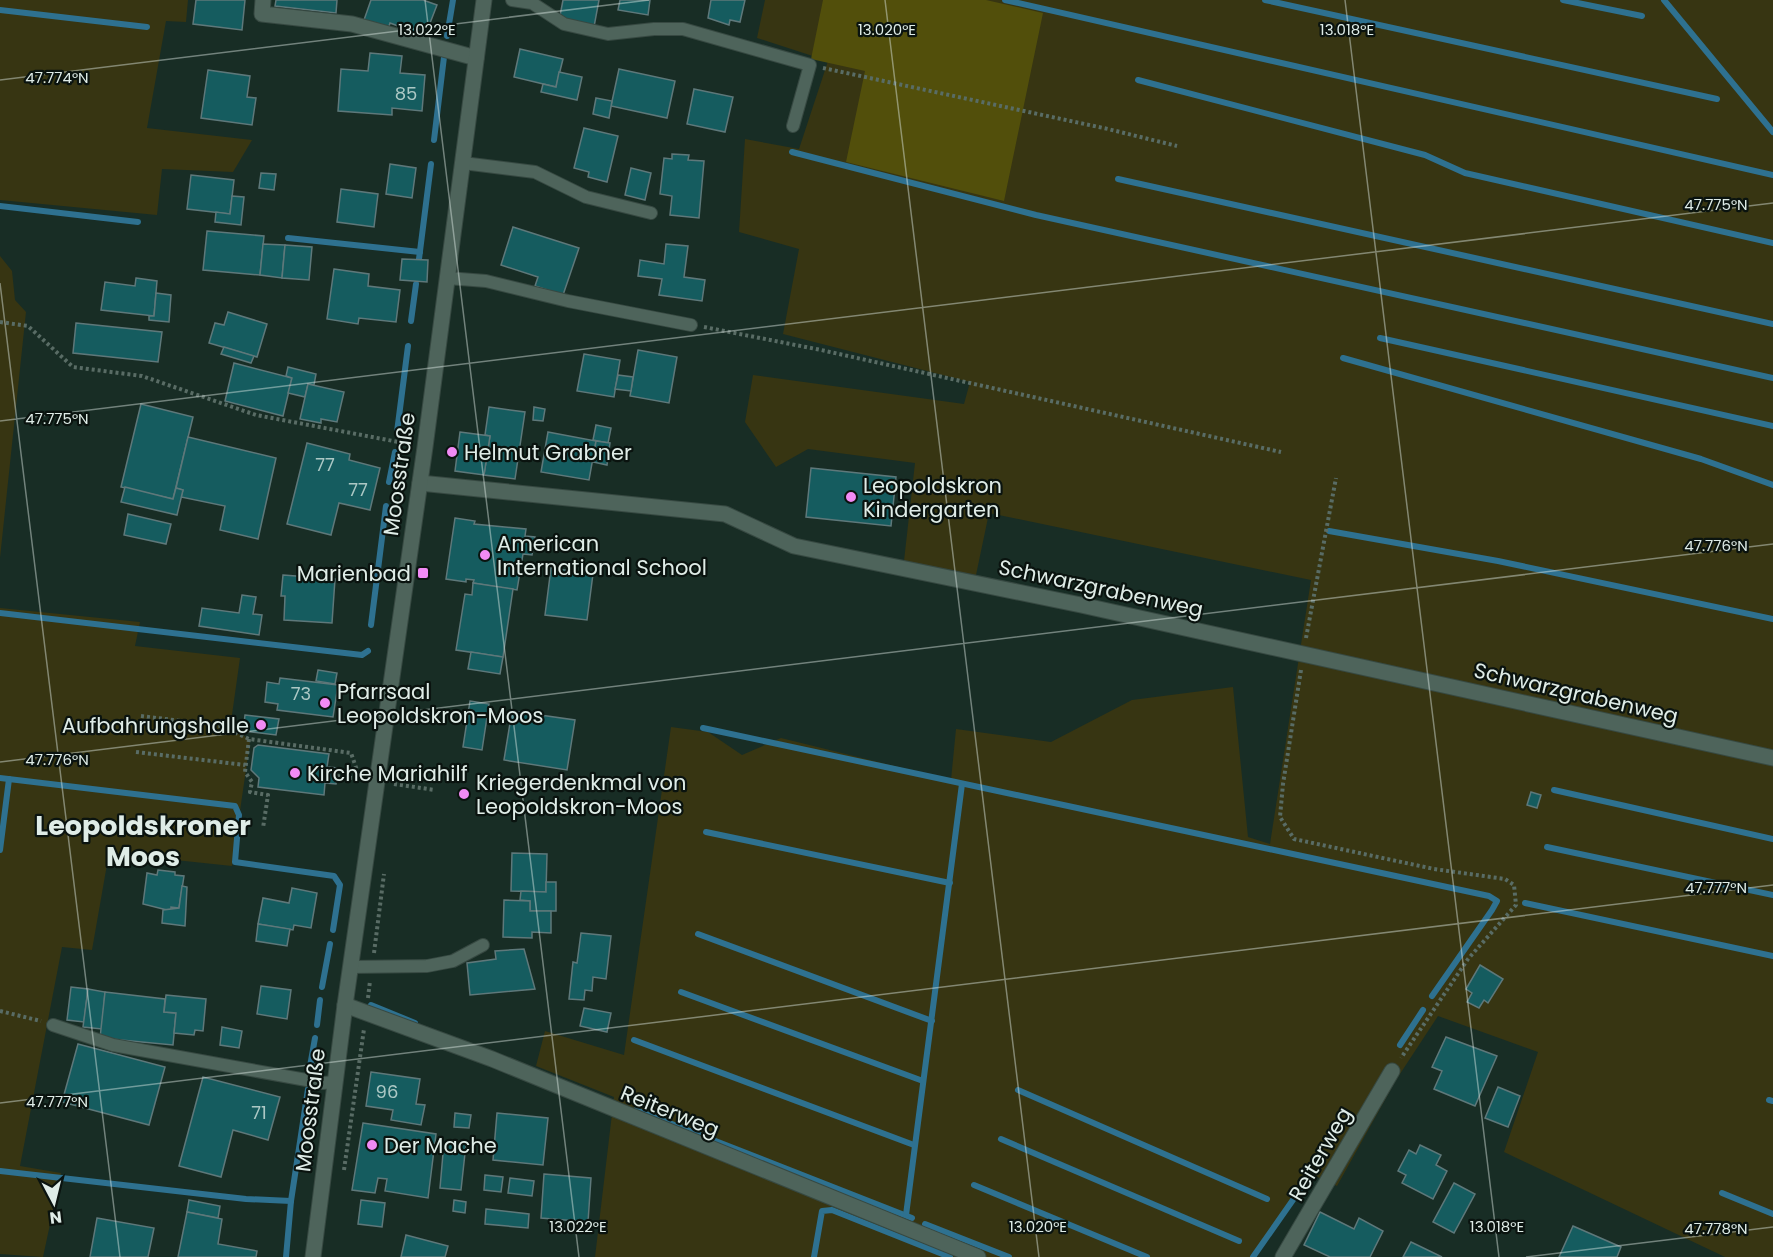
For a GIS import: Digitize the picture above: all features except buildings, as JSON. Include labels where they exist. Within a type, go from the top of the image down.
[{"type":"street","points":[[262,0],[262,14],[352,24],[476,58]]},
{"type":"street","name":"Moosstraße","points":[[313,1257],[350,967],[425,447],[484,0]]},
{"type":"street","name":"Schwarzgrabenweg","points":[[420,483],[725,514],[794,546],[1304,653],[1773,758]]},
{"type":"street","name":"Reiterweg","points":[[345,1005],[492,1059],[978,1257]]},
{"type":"street","name":"Reiterweg","points":[[1283,1257],[1392,1071]]},
{"type":"lane","points":[[512,0],[532,3],[564,24],[597,32],[608,34],[654,29],[683,29],[810,65],[793,126]]},
{"type":"lane","points":[[463,163],[535,172],[586,197],[651,213]]},
{"type":"lane","points":[[447,278],[486,281],[568,301],[691,325]]},
{"type":"lane","points":[[350,967],[428,966],[453,961],[483,945]]},
{"type":"lane","points":[[53,1025],[113,1045],[323,1083],[335,1082]]},
{"type":"path","points":[[810,65],[1177,146]]},
{"type":"path","points":[[0,322],[28,326],[73,366],[142,376],[256,415],[425,447]]},
{"type":"path","points":[[691,325],[821,350],[1281,452]]},
{"type":"path","points":[[1336,478],[1320,555],[1280,817],[1294,839],[1434,869],[1505,879],[1514,885],[1516,905],[1468,959],[1392,1071]]},
{"type":"path","points":[[141,716],[221,726],[249,739],[351,753],[360,779]]},
{"type":"path","points":[[249,739],[245,772],[252,782],[250,792],[268,795],[263,828]]},
{"type":"path","points":[[136,752],[245,765]]},
{"type":"path","points":[[393,796],[396,773]]},
{"type":"path","points":[[343,1176],[385,864]]},
{"type":"path","points":[[0,1011],[30,1017],[53,1025]]},
{"type":"shaded area","points":[[0,0],[188,0],[186,22],[166,21],[147,128],[252,140],[233,172],[162,169],[157,215],[0,200]]},
{"type":"shaded area","points":[[765,0],[1773,0],[1773,1257],[1725,1257],[1504,1152],[1538,1052],[1438,1016],[1396,1080],[1337,1186],[1313,1175],[1256,1257],[595,1257],[614,1097],[536,1066],[545,1031],[624,1055],[671,727],[708,732],[742,755],[781,738],[951,780],[956,729],[1051,742],[1132,700],[1233,687],[1248,837],[1270,844],[1311,580],[989,513],[976,575],[904,561],[915,463],[808,449],[776,467],[745,422],[753,375],[964,404],[970,382],[783,334],[799,249],[739,232],[745,139],[799,149],[828,61],[757,38]]},
{"type":"shaded area","points":[[823,0],[986,0],[1043,13],[1004,201],[846,162],[865,71],[811,59]]},
{"type":"shaded area","points":[[0,256],[12,271],[15,300],[26,312],[0,558]]},
{"type":"shaded area","points":[[0,608],[140,622],[135,646],[240,658],[231,722],[250,742],[232,866],[109,853],[92,950],[62,947],[20,1166],[61,1173],[43,1257],[0,1254]]},
{"type":"waterway","points":[[447,36],[453,0]]},
{"type":"waterway","points":[[1005,0],[1773,175]]},
{"type":"waterway","points":[[1265,0],[1717,99]]},
{"type":"waterway","points":[[1563,0],[1642,16]]},
{"type":"waterway","points":[[1664,0],[1773,132]]},
{"type":"waterway","points":[[0,10],[147,27]]},
{"type":"waterway","points":[[434,140],[444,57]]},
{"type":"waterway","points":[[1138,80],[1425,155],[1465,173],[1773,243]]},
{"type":"waterway","points":[[792,152],[1036,215],[1773,378]]},
{"type":"waterway","points":[[419,259],[431,164]]},
{"type":"waterway","points":[[1118,179],[1773,324]]},
{"type":"waterway","points":[[0,206],[138,222]]},
{"type":"waterway","points":[[288,238],[420,252]]},
{"type":"waterway","points":[[411,321],[416,284]]},
{"type":"waterway","points":[[1380,338],[1773,426]]},
{"type":"waterway","points":[[397,432],[408,346]]},
{"type":"waterway","points":[[1343,358],[1701,459],[1773,485]]},
{"type":"waterway","points":[[389,482],[395,452]]},
{"type":"waterway","points":[[371,625],[386,506]]},
{"type":"waterway","points":[[1329,531],[1498,561],[1773,619]]},
{"type":"waterway","points":[[0,613],[362,655],[368,651]]},
{"type":"waterway","points":[[703,728],[1489,896],[1497,901],[1432,996]]},
{"type":"waterway","points":[[0,778],[235,806],[239,815],[235,862],[334,876],[340,885],[333,930]]},
{"type":"waterway","points":[[0,850],[9,779]]},
{"type":"waterway","points":[[906,1215],[962,784]]},
{"type":"waterway","points":[[1554,790],[1773,839]]},
{"type":"waterway","points":[[706,832],[950,883]]},
{"type":"waterway","points":[[1547,847],[1773,895]]},
{"type":"waterway","points":[[1525,903],[1773,956]]},
{"type":"waterway","points":[[698,934],[932,1021]]},
{"type":"waterway","points":[[322,987],[330,944]]},
{"type":"waterway","points":[[681,992],[923,1081]]},
{"type":"waterway","points":[[317,1025],[320,1000]]},
{"type":"waterway","points":[[371,1005],[415,1023]]},
{"type":"waterway","points":[[1400,1045],[1423,1010]]},
{"type":"waterway","points":[[309,1072],[315,1038]]},
{"type":"waterway","points":[[634,1040],[914,1145]]},
{"type":"waterway","points":[[286,1257],[291,1201],[308,1089]]},
{"type":"waterway","points":[[1018,1090],[1267,1199]]},
{"type":"waterway","points":[[1769,1100],[1773,1101]]},
{"type":"waterway","points":[[636,1110],[912,1218]]},
{"type":"waterway","points":[[1001,1139],[1239,1241]]},
{"type":"waterway","points":[[0,1171],[246,1199],[291,1201]]},
{"type":"waterway","points":[[1253,1257],[1309,1177]]},
{"type":"waterway","points":[[974,1185],[1147,1257]]},
{"type":"waterway","points":[[1722,1193],[1773,1214]]},
{"type":"waterway","points":[[814,1257],[822,1211],[832,1210],[950,1257]]},
{"type":"waterway","points":[[925,1224],[1009,1257]]},
{"type":"place","name":"Helmut Grabner","points":[[452,452]]},
{"type":"place","name":"Leopoldskron Kindergarten","points":[[851,497]]},
{"type":"place","name":"American International School","points":[[485,555]]},
{"type":"place","name":"Marienbad","points":[[423,573]]},
{"type":"place","name":"Pfarrsaal Leopoldskron-Moos","points":[[325,703]]},
{"type":"place","name":"Aufbahrungshalle","points":[[261,725]]},
{"type":"place","name":"Kirche Mariahilf","points":[[295,773]]},
{"type":"place","name":"Kriegerdenkmal von Leopoldskron-Moos","points":[[464,794]]},
{"type":"place","name":"Der Mache","points":[[372,1145]]},
{"type":"district","name":"Leopoldskroner Moos","points":[[143,840]]}]
